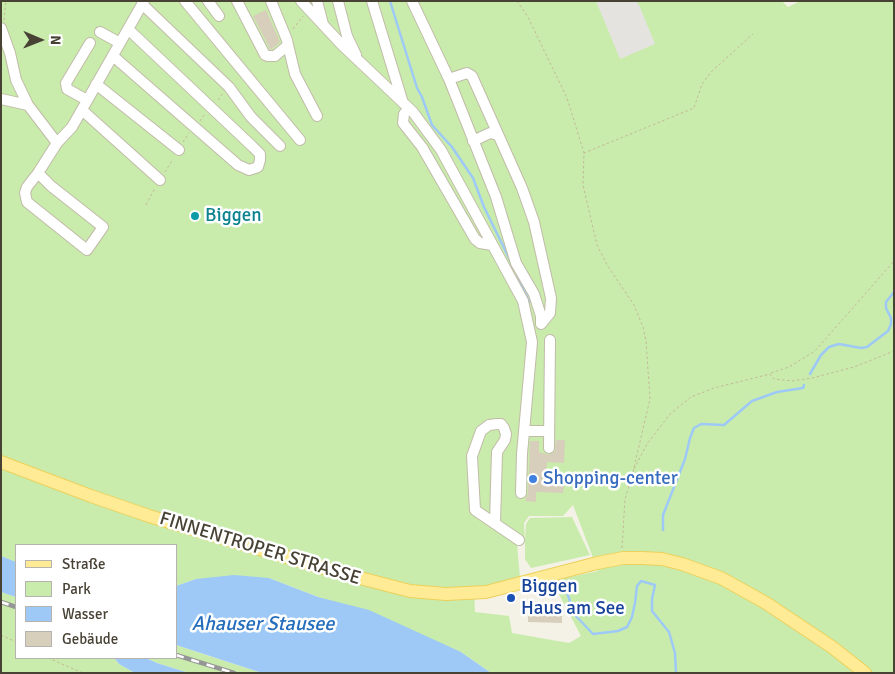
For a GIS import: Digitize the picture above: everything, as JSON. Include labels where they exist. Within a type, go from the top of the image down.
[{"type":"main road","name":"FINNENTROPER STRASSE","points":[[1,462],[149,516],[395,588],[438,594],[466,594],[496,590],[597,563],[623,558],[662,559],[721,578],[766,603],[804,627],[865,673]]},
{"type":"lane","points":[[186,1],[300,140]]},
{"type":"lane","points":[[208,1],[219,16]]},
{"type":"lane","points":[[237,1],[265,55],[275,56],[287,43]]},
{"type":"lane","points":[[271,1],[287,43],[295,74],[317,116]]},
{"type":"lane","points":[[301,1],[358,61],[406,106],[441,150],[523,301],[532,342],[524,431],[521,493]]},
{"type":"lane","points":[[318,1],[323,25]]},
{"type":"lane","points":[[338,1],[347,36],[358,61]]},
{"type":"lane","points":[[372,1],[406,106],[403,123],[422,147],[475,239],[480,243],[492,245]]},
{"type":"lane","points":[[412,1],[449,79],[501,212],[516,263],[534,294],[542,316],[541,324]]},
{"type":"lane","points":[[38,173],[50,186],[103,227],[87,250],[27,202],[24,194],[27,186],[82,110],[143,2],[229,87],[251,117],[280,146]]},
{"type":"lane","points":[[112,56],[238,165],[249,170],[258,168],[260,154],[128,29]]},
{"type":"lane","points":[[2,30],[10,53],[16,80],[28,105],[57,143]]},
{"type":"lane","points":[[100,32],[120,43]]},
{"type":"lane","points":[[87,100],[68,89],[66,83],[90,43]]},
{"type":"lane","points":[[449,79],[467,73],[472,76],[522,188],[531,214],[551,298],[550,313],[541,324],[529,329]]},
{"type":"lane","points":[[96,84],[179,150]]},
{"type":"lane","points":[[1,100],[28,105]]},
{"type":"lane","points":[[82,110],[160,180]]},
{"type":"lane","points":[[473,141],[490,133],[498,135]]},
{"type":"lane","points":[[549,448],[550,340]]},
{"type":"lane","points":[[495,524],[497,452],[506,434],[501,424],[489,425],[481,431],[472,456],[475,510],[495,524],[519,540]]},
{"type":"lane","points":[[524,431],[549,431]]},
{"type":"path","points":[[2,30],[6,1]]},
{"type":"path","points":[[518,1],[528,17],[567,98],[584,153],[583,186],[597,245],[607,265],[634,305],[644,327],[650,399],[625,499],[622,543],[623,558]]},
{"type":"path","points":[[287,43],[307,6]]},
{"type":"path","points":[[584,153],[694,108],[702,84],[712,71],[753,34]]},
{"type":"path","points":[[633,472],[647,444],[670,414],[691,397],[714,388],[770,374],[789,366],[815,351],[894,260]]},
{"type":"path","points":[[770,374],[774,379],[792,381],[812,378],[854,366],[894,351]]},
{"type":"path","points":[[1,635],[15,642]]},
{"type":"path","points":[[50,659],[83,673]]},
{"type":"green space","points":[[1,1],[782,1],[788,7],[800,1],[894,1],[894,673],[491,673],[461,652],[269,578],[196,579],[178,585],[178,544],[15,544],[15,562],[1,556]],"holes":[[[573,505],[598,571],[552,581],[581,636],[569,643],[512,633],[509,616],[475,612],[474,587],[495,586],[520,578],[517,544],[525,542],[525,559],[531,568],[590,555],[572,517],[530,518],[526,524],[525,541],[524,523],[529,516],[563,516]]]},
{"type":"green space","points":[[1,592],[15,597],[15,659],[114,659],[135,673],[1,673]]},
{"type":"green space","points":[[178,646],[262,673],[189,673],[148,659],[178,659]]},
{"type":"shaded area","points":[[596,1],[635,1],[639,5],[655,44],[620,59]]},
{"type":"water","points":[[1,556],[15,562],[15,597],[1,592]]},
{"type":"water","name":"Ahauser Stausee","points":[[234,575],[269,578],[318,597],[369,610],[461,652],[491,673],[262,673],[178,646],[178,585],[196,579]]},
{"type":"water","points":[[114,659],[148,659],[189,673],[135,673],[119,664]]},
{"type":"building","points":[[266,10],[280,42],[272,49],[270,49],[253,16]]},
{"type":"building","points":[[556,440],[565,440],[564,463],[547,462],[546,478],[555,478],[555,485],[564,486],[563,493],[536,492],[536,502],[525,501],[528,493],[530,441],[539,441],[539,452],[549,455],[555,451]]},
{"type":"building","points":[[544,610],[544,615],[562,616],[562,623],[528,622],[528,612]]},
{"type":"waterway","points":[[390,1],[417,88],[432,125],[452,147],[473,178],[484,207],[510,260]]},
{"type":"waterway","points":[[518,276],[529,302]]},
{"type":"waterway","points":[[810,374],[821,355],[829,347],[839,344],[861,348],[867,347],[888,331],[891,318],[886,308],[886,302],[894,292]]},
{"type":"waterway","points":[[663,530],[663,515],[685,459],[694,428],[701,424],[724,425],[752,401],[777,392],[803,388],[804,385]]},
{"type":"waterway","points":[[567,592],[574,614],[593,634],[618,631],[627,627],[632,617],[637,586],[641,581],[655,585],[652,611],[669,632],[675,653],[676,673]]},
{"type":"railway","points":[[1,602],[15,607]]},
{"type":"railway","points":[[178,656],[234,673]]},
{"type":"place","name":"Biggen","points":[[195,216]]},
{"type":"place","name":"Shopping-center","points":[[533,479]]},
{"type":"place","name":"Biggen Haus am See","points":[[511,598]]}]
